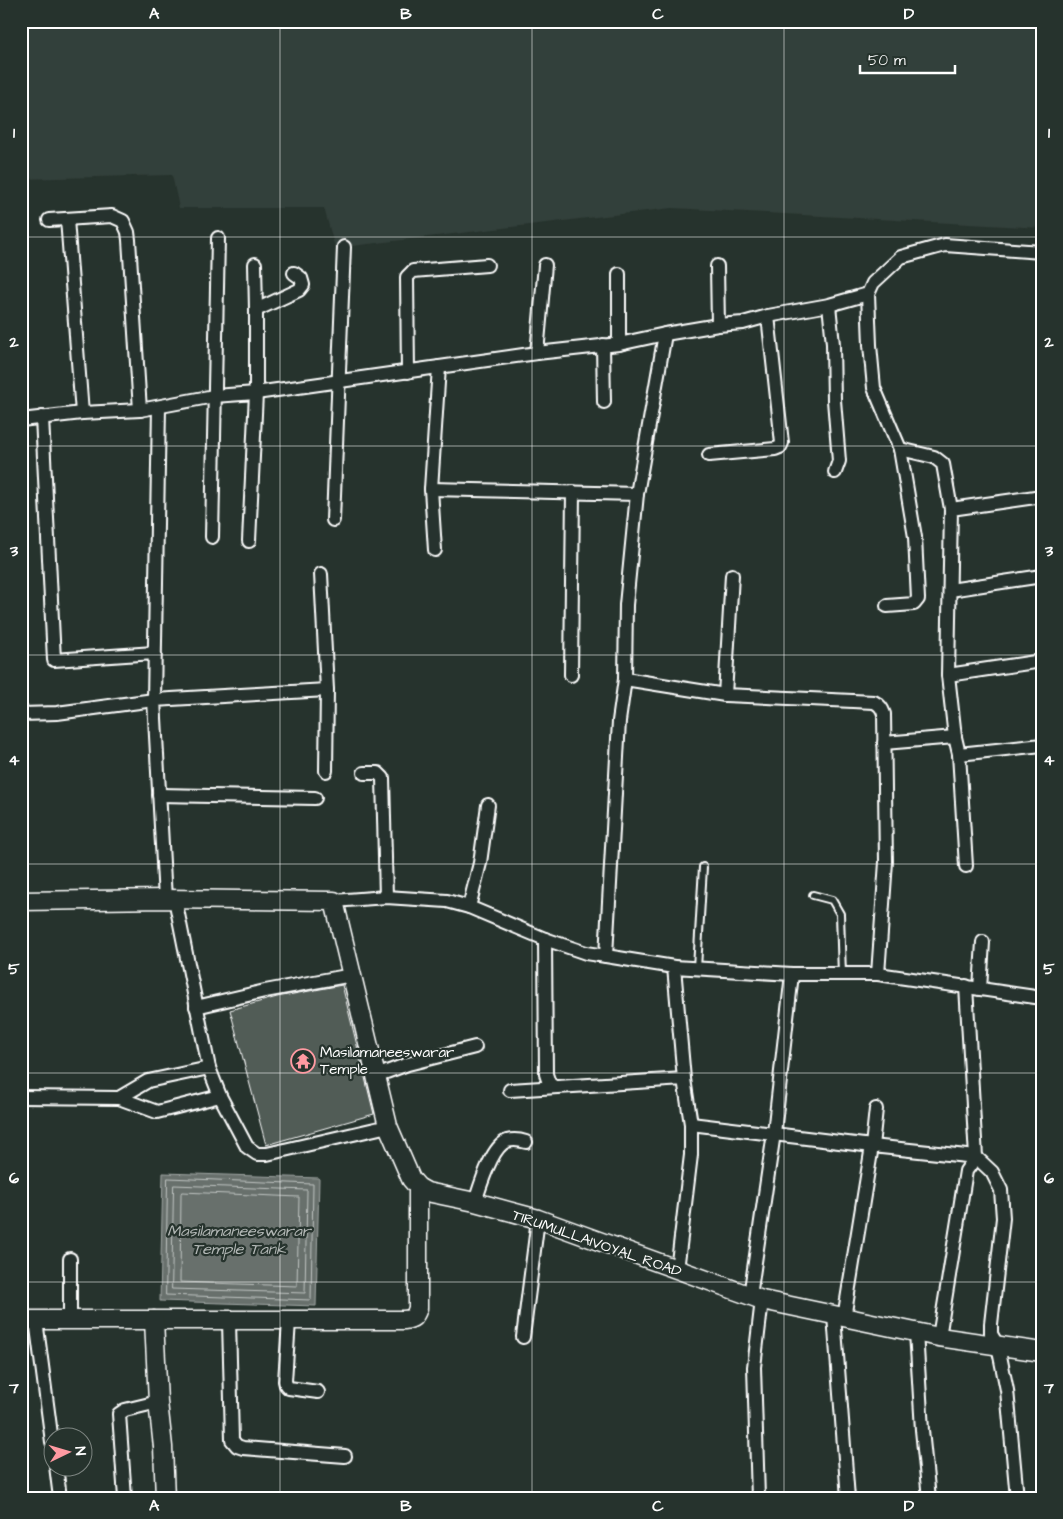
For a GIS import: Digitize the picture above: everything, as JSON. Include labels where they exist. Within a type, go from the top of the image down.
[{"type":"street","points":[[49,220],[112,216],[123,221],[128,232],[140,410]]},
{"type":"street","points":[[67,219],[82,413]]},
{"type":"street","points":[[212,537],[218,238]]},
{"type":"street","points":[[887,606],[914,604],[918,599],[915,537],[900,449],[874,388],[868,294],[873,283],[901,257],[945,245],[1042,252]]},
{"type":"street","points":[[333,520],[344,247]]},
{"type":"street","points":[[250,541],[256,393],[255,264]]},
{"type":"street","points":[[408,372],[407,277],[414,271],[486,265]]},
{"type":"street","points":[[537,353],[545,265]]},
{"type":"street","points":[[717,266],[718,325]]},
{"type":"street","points":[[256,310],[299,290],[303,285],[301,278],[294,273]]},
{"type":"street","points":[[619,274],[619,344]]},
{"type":"street","points":[[21,420],[82,413],[140,410],[214,396],[256,393],[537,353],[619,344],[718,325],[743,323],[768,316],[829,305],[868,294]]},
{"type":"street","points":[[829,305],[839,461],[835,472]]},
{"type":"street","points":[[709,455],[775,449],[780,447],[782,443],[768,316]]},
{"type":"street","points":[[606,956],[619,721],[626,679],[626,605],[637,494],[665,334]]},
{"type":"street","points":[[604,346],[604,402]]},
{"type":"street","points":[[435,550],[431,489],[439,367]]},
{"type":"street","points":[[159,407],[154,653],[154,700],[159,795],[170,899],[209,1068],[220,1096],[247,1147],[257,1154],[267,1154],[388,1126]]},
{"type":"street","points":[[42,418],[54,660],[154,653]]},
{"type":"street","points":[[900,449],[934,457],[943,464],[950,509],[948,675],[955,737],[960,754],[966,866]]},
{"type":"street","points":[[431,489],[637,494]]},
{"type":"street","points":[[570,675],[573,492]]},
{"type":"street","points":[[950,509],[1042,496]]},
{"type":"street","points":[[321,574],[327,690],[326,771]]},
{"type":"street","points":[[725,695],[732,575]]},
{"type":"street","points":[[950,590],[1042,576]]},
{"type":"street","points":[[948,675],[1042,661]]},
{"type":"street","points":[[626,679],[725,695],[874,702],[879,704],[884,714],[886,862],[878,974]]},
{"type":"street","points":[[21,714],[57,713],[154,700],[327,690]]},
{"type":"street","points":[[884,743],[955,737]]},
{"type":"street","points":[[960,754],[1042,745]]},
{"type":"street","points":[[364,773],[378,773],[384,778],[386,897]]},
{"type":"street","points":[[159,795],[315,798]]},
{"type":"street","points":[[470,907],[480,863],[488,805]]},
{"type":"street","points":[[21,899],[334,901],[386,897],[447,901],[470,907],[545,939],[586,953],[674,967],[792,974],[878,974],[1042,998]]},
{"type":"street","points":[[49,1426],[28,1320],[404,1320],[412,1319],[416,1316],[418,1308],[418,1187],[410,1179],[388,1126],[334,901]]},
{"type":"street","points":[[545,939],[546,1074],[549,1083],[553,1086]]},
{"type":"street","points":[[980,989],[983,942]]},
{"type":"street","points":[[674,967],[684,1079],[691,1124],[691,1155],[677,1270]]},
{"type":"street","points":[[758,1498],[754,1367],[756,1298],[792,974]]},
{"type":"street","points":[[196,1007],[265,990],[352,975]]},
{"type":"street","points":[[939,1337],[966,1171],[976,1157],[966,986]]},
{"type":"street","points":[[376,1076],[408,1064],[474,1048]]},
{"type":"street","points":[[119,1098],[148,1081],[209,1068]]},
{"type":"street","points":[[510,1090],[684,1079]]},
{"type":"street","points":[[21,1097],[119,1098],[157,1112],[220,1096]]},
{"type":"street","points":[[848,1498],[839,1317],[872,1146],[876,1109]]},
{"type":"street","points":[[691,1124],[976,1157],[992,1172],[1001,1190],[1003,1218],[991,1334],[998,1346],[1007,1390],[1017,1498]]},
{"type":"street","points":[[475,1202],[487,1168],[496,1152],[505,1142],[514,1140],[526,1142]]},
{"type":"street","name":"TIRUMULLAIVOYAL ROAD","points":[[418,1187],[427,1192],[475,1202],[538,1219],[756,1298],[939,1337],[1042,1352]]},
{"type":"street","points":[[523,1337],[538,1219]]},
{"type":"street","points":[[70,1259],[70,1320]]},
{"type":"street","points":[[154,1320],[165,1498]]},
{"type":"street","points":[[289,1320],[286,1385],[289,1388],[318,1392]]},
{"type":"street","points":[[229,1321],[232,1440],[236,1446],[345,1456]]},
{"type":"street","points":[[916,1332],[928,1498]]},
{"type":"street","points":[[125,1498],[119,1414],[124,1410],[158,1402]]},
{"type":"street","points":[[57,1476],[60,1498]]},
{"type":"lane","points":[[697,968],[703,867]]},
{"type":"lane","points":[[814,895],[832,900],[840,914],[842,975]]},
{"type":"shaded area","points":[[21,21],[1042,21],[1042,228],[672,208],[335,248],[324,208],[179,208],[172,175],[21,179]]},
{"type":"water","name":"Masilamaneeswarar Temple Tank","points":[[163,1173],[319,1178],[316,1306],[160,1301]]},
{"type":"building","name":"Masilamaneeswarar Temple","points":[[342,985],[374,1114],[266,1145],[230,1010],[277,997]]},
{"type":"place","name":"Masilamaneeswarar Temple","points":[[303,1061]]}]
